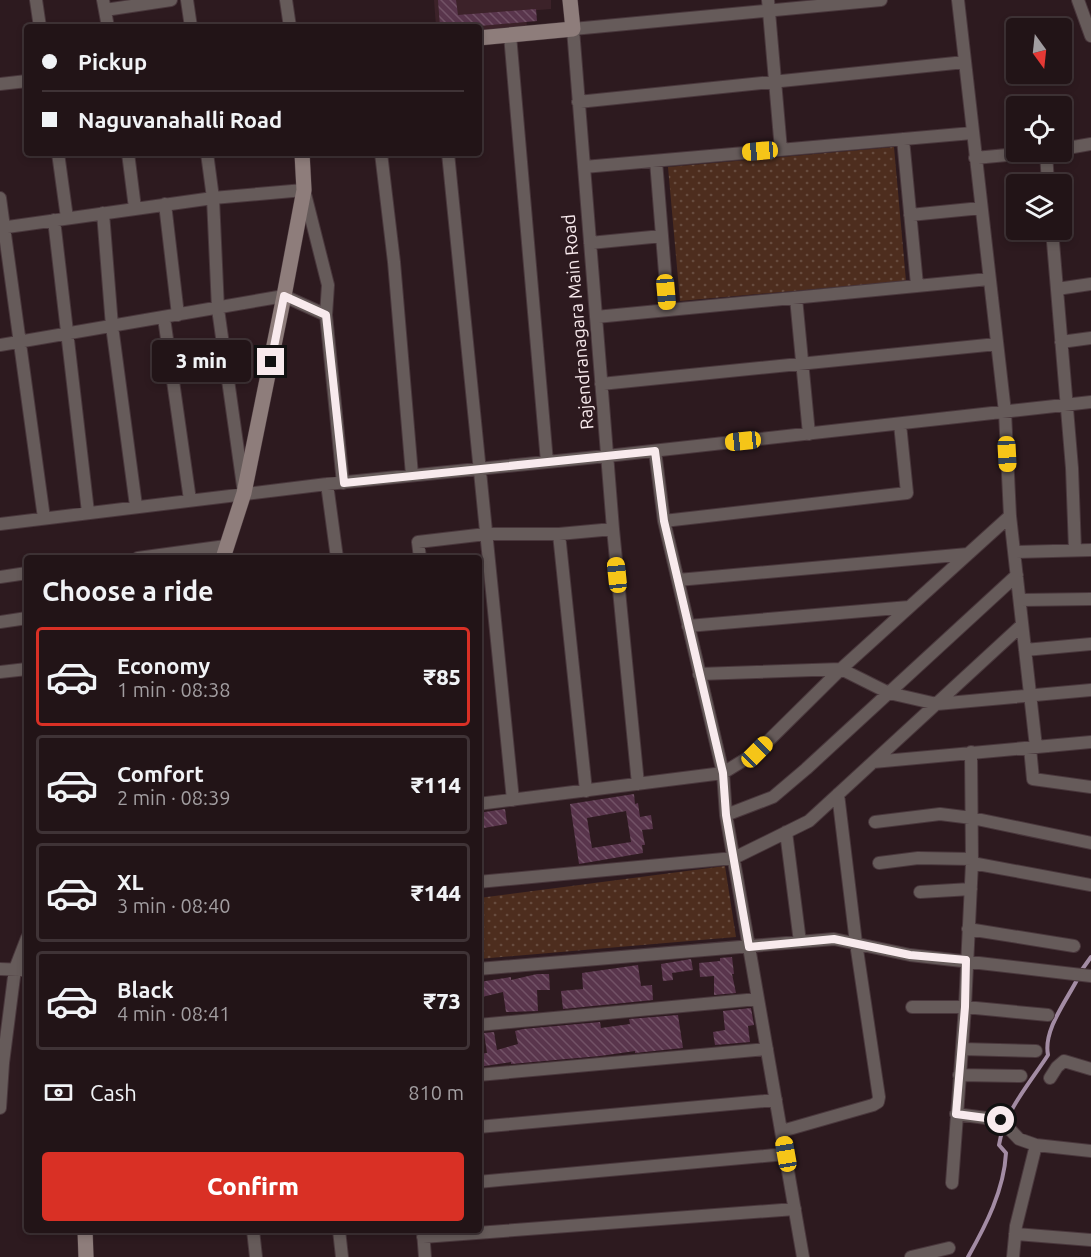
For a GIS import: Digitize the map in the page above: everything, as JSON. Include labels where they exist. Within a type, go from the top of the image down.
[{"type":"street","points":[[36,0],[40,24]]},
{"type":"street","points":[[107,24],[104,5],[171,0]]},
{"type":"street","points":[[187,0],[191,24]]},
{"type":"street","points":[[286,0],[290,24]]},
{"type":"street","name":"Rajendranagara Main Road","points":[[570,0],[613,529],[638,784]]},
{"type":"street","points":[[482,38],[768,5],[881,0]]},
{"type":"street","points":[[958,0],[1005,412],[1010,516],[1030,696],[1033,779],[1091,786]]},
{"type":"street","points":[[1078,0],[1088,20],[1091,36]]},
{"type":"street","points":[[768,5],[781,150]]},
{"type":"street","points":[[510,35],[547,462]]},
{"type":"street","points":[[578,102],[965,62]]},
{"type":"street","points":[[0,84],[24,81]]},
{"type":"street","points":[[584,167],[972,133]]},
{"type":"street","points":[[903,139],[917,285]]},
{"type":"street","points":[[1072,147],[1091,144]]},
{"type":"street","points":[[975,158],[1006,155]]},
{"type":"street","points":[[58,156],[68,334],[88,512]]},
{"type":"street","points":[[128,156],[135,208]]},
{"type":"street","points":[[207,156],[213,198],[218,309],[244,494]]},
{"type":"street","points":[[302,156],[304,190],[328,285],[326,315],[344,483]]},
{"type":"street","points":[[381,156],[394,262],[412,475]]},
{"type":"street","points":[[448,156],[513,800]]},
{"type":"street","points":[[656,160],[668,310]]},
{"type":"street","points":[[2,228],[165,204],[304,190]]},
{"type":"street","points":[[182,555],[225,552],[244,494],[304,190]]},
{"type":"street","points":[[0,198],[2,228],[44,518]]},
{"type":"street","points":[[165,204],[178,315]]},
{"type":"street","points":[[910,215],[981,208]]},
{"type":"street","points":[[103,213],[112,326],[136,506]]},
{"type":"street","points":[[590,243],[662,236]]},
{"type":"street","points":[[1053,240],[1072,468],[1075,550]]},
{"type":"street","points":[[596,317],[990,279]]},
{"type":"street","points":[[1057,289],[1091,284]]},
{"type":"street","points":[[0,345],[284,296],[326,315]]},
{"type":"street","points":[[796,298],[809,434]]},
{"type":"street","points":[[164,318],[190,500]]},
{"type":"street","points":[[1061,342],[1091,338]]},
{"type":"street","points":[[601,384],[997,344]]},
{"type":"street","points":[[0,524],[327,484],[655,451],[1091,402]]},
{"type":"street","points":[[664,521],[908,493],[900,424]]},
{"type":"street","points":[[655,451],[664,521],[723,773],[726,815],[803,1257]]},
{"type":"street","points":[[327,484],[337,555]]},
{"type":"street","points":[[482,804],[723,773],[757,752],[841,669],[1010,516]]},
{"type":"street","points":[[420,555],[418,542],[486,534],[558,534],[613,529]]},
{"type":"street","points":[[558,534],[586,791]]},
{"type":"street","points":[[1014,552],[1091,550]]},
{"type":"street","points":[[678,580],[968,554]]},
{"type":"street","points":[[0,577],[24,573]]},
{"type":"street","points":[[726,815],[773,797],[1017,575]]},
{"type":"street","points":[[1020,600],[1091,599]]},
{"type":"street","points":[[688,626],[909,607]]},
{"type":"street","points":[[0,622],[24,618]]},
{"type":"street","points":[[482,882],[734,858],[809,821],[1023,625]]},
{"type":"street","points":[[1025,650],[1091,644]]},
{"type":"street","points":[[0,672],[24,669]]},
{"type":"street","points":[[699,674],[841,669],[889,693],[937,704],[1091,690]]},
{"type":"street","points":[[873,762],[1091,742]]},
{"type":"street","points":[[952,1183],[965,1007],[972,861],[971,752]]},
{"type":"street","points":[[782,1131],[873,1105],[878,1102],[879,1097],[856,943],[838,794]]},
{"type":"street","points":[[875,822],[940,814],[972,818],[1091,843]]},
{"type":"street","points":[[786,832],[800,942]]},
{"type":"street","points":[[879,863],[918,858],[972,861],[1091,885]]},
{"type":"street","points":[[920,892],[970,889]]},
{"type":"street","points":[[968,929],[1074,946]]},
{"type":"street","points":[[482,969],[834,939],[910,955],[1091,976]]},
{"type":"street","points":[[0,1108],[3,1063],[24,954]]},
{"type":"street","points":[[0,969],[21,970]]},
{"type":"street","points":[[482,1025],[758,999]]},
{"type":"street","points":[[912,1007],[965,1007],[1048,1016]]},
{"type":"street","points":[[482,1075],[767,1049]]},
{"type":"street","points":[[962,1049],[1036,1051]]},
{"type":"street","points":[[1050,1078],[1057,1066],[1064,1061],[1091,1069]]},
{"type":"street","points":[[959,1075],[1021,1076]]},
{"type":"street","points":[[482,1127],[776,1100]]},
{"type":"street","points":[[956,1114],[1001,1120],[1020,1139],[1036,1144],[1091,1151]]},
{"type":"street","points":[[1012,1257],[1015,1234],[1036,1144]]},
{"type":"street","points":[[482,1182],[786,1154]]},
{"type":"street","points":[[482,1230],[795,1209]]},
{"type":"street","points":[[85,1233],[86,1257]]},
{"type":"street","points":[[254,1233],[256,1257]]},
{"type":"street","points":[[339,1233],[342,1257]]},
{"type":"street","points":[[423,1234],[425,1257]]},
{"type":"street","points":[[1015,1234],[1091,1240]]},
{"type":"street","points":[[911,1257],[949,1248]]},
{"type":"shaded area","points":[[434,0],[551,0],[551,9],[526,11],[527,29],[482,33],[482,24],[436,24]]},
{"type":"shaded area","points":[[894,147],[906,281],[680,301],[668,167]]},
{"type":"shaded area","points":[[725,866],[736,937],[482,959],[482,898]]},
{"type":"building","points":[[438,0],[456,0],[458,15],[536,9],[537,21],[482,26],[440,24]]},
{"type":"building","points":[[634,794],[640,817],[651,815],[653,829],[642,830],[645,845],[642,845],[643,853],[579,864],[570,804]],"holes":[[[626,811],[631,842],[592,848],[587,818]]]},
{"type":"building","points":[[505,809],[507,824],[482,828],[482,812]]},
{"type":"building","points":[[732,957],[734,974],[732,974],[736,993],[714,995],[714,976],[700,977],[699,963]]},
{"type":"building","points":[[691,959],[693,970],[672,973],[673,980],[663,981],[661,964]]},
{"type":"building","points":[[638,965],[641,986],[652,985],[653,1000],[563,1009],[561,991],[583,989],[582,973]]},
{"type":"building","points":[[537,974],[549,974],[550,990],[537,990],[538,1011],[506,1012],[503,992],[482,997],[482,982],[511,977],[511,980]]},
{"type":"building","points":[[751,1008],[754,1025],[748,1026],[750,1042],[715,1045],[713,1032],[725,1030],[723,1011]]},
{"type":"building","points":[[678,1015],[683,1048],[482,1066],[482,1054],[487,1053],[484,1033],[494,1032],[497,1050],[518,1044],[515,1031],[523,1029],[600,1022],[601,1028],[630,1024],[629,1019]]},
{"type":"waterway","points":[[1081,971],[1091,957]]},
{"type":"waterway","points":[[968,1257],[987,1220],[1002,1180],[1006,1153],[999,1145],[1006,1121],[1048,1055],[1047,1045],[1052,1025],[1078,978]]},
{"type":"route","points":[[271,362],[284,296],[326,315],[344,483],[655,451],[664,521],[723,773],[726,815],[749,947],[834,939],[910,955],[966,960],[965,1007],[956,1114],[1001,1120]]}]
